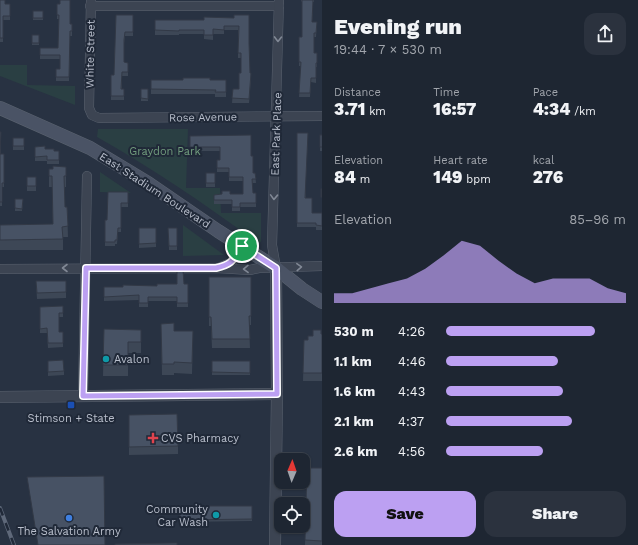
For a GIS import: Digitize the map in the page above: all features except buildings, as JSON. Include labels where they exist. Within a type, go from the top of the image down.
[{"type":"main road","name":"East Stadium Boulevard","points":[[0,108],[90,148],[148,183],[276,268],[302,289],[322,302]]},
{"type":"street","points":[[90,3],[279,3]]},
{"type":"street","name":"White Street","points":[[89,108],[90,3]]},
{"type":"street","name":"East Park Place","points":[[276,268],[272,245],[279,3]]},
{"type":"street","name":"Rose Avenue","points":[[89,108],[92,115],[99,118],[322,116]]},
{"type":"street","points":[[83,396],[87,176]]},
{"type":"street","points":[[216,268],[231,263],[242,246]]},
{"type":"street","points":[[0,269],[216,268],[250,270],[259,268],[322,266]]},
{"type":"street","points":[[275,545],[277,394],[276,268]]},
{"type":"street","points":[[0,397],[277,394]]},
{"type":"green space","points":[[0,65],[27,65],[27,85],[75,86],[75,105],[0,76]]},
{"type":"green space","name":"Graydon Park","points":[[98,129],[188,129],[186,188],[220,188],[221,213],[261,213],[261,242],[254,240],[177,186],[97,137]]},
{"type":"green space","name":"Graydon Park","points":[[100,172],[131,193],[100,192]]},
{"type":"green space","points":[[183,225],[224,255],[183,256]]},
{"type":"railway","points":[[0,508],[14,545]]},
{"type":"place","name":"Avalon","points":[[106,359]]},
{"type":"place","name":"Stimson + State","points":[[71,405]]},
{"type":"place","name":"CVS Pharmacy","points":[[153,438]]},
{"type":"place","name":"Community Car Wash","points":[[216,515]]},
{"type":"place","name":"The Salvation Army","points":[[69,518]]},
{"type":"route","points":[[242,246],[276,268],[277,394],[83,396],[86,268],[216,268],[231,263],[242,246]]}]
